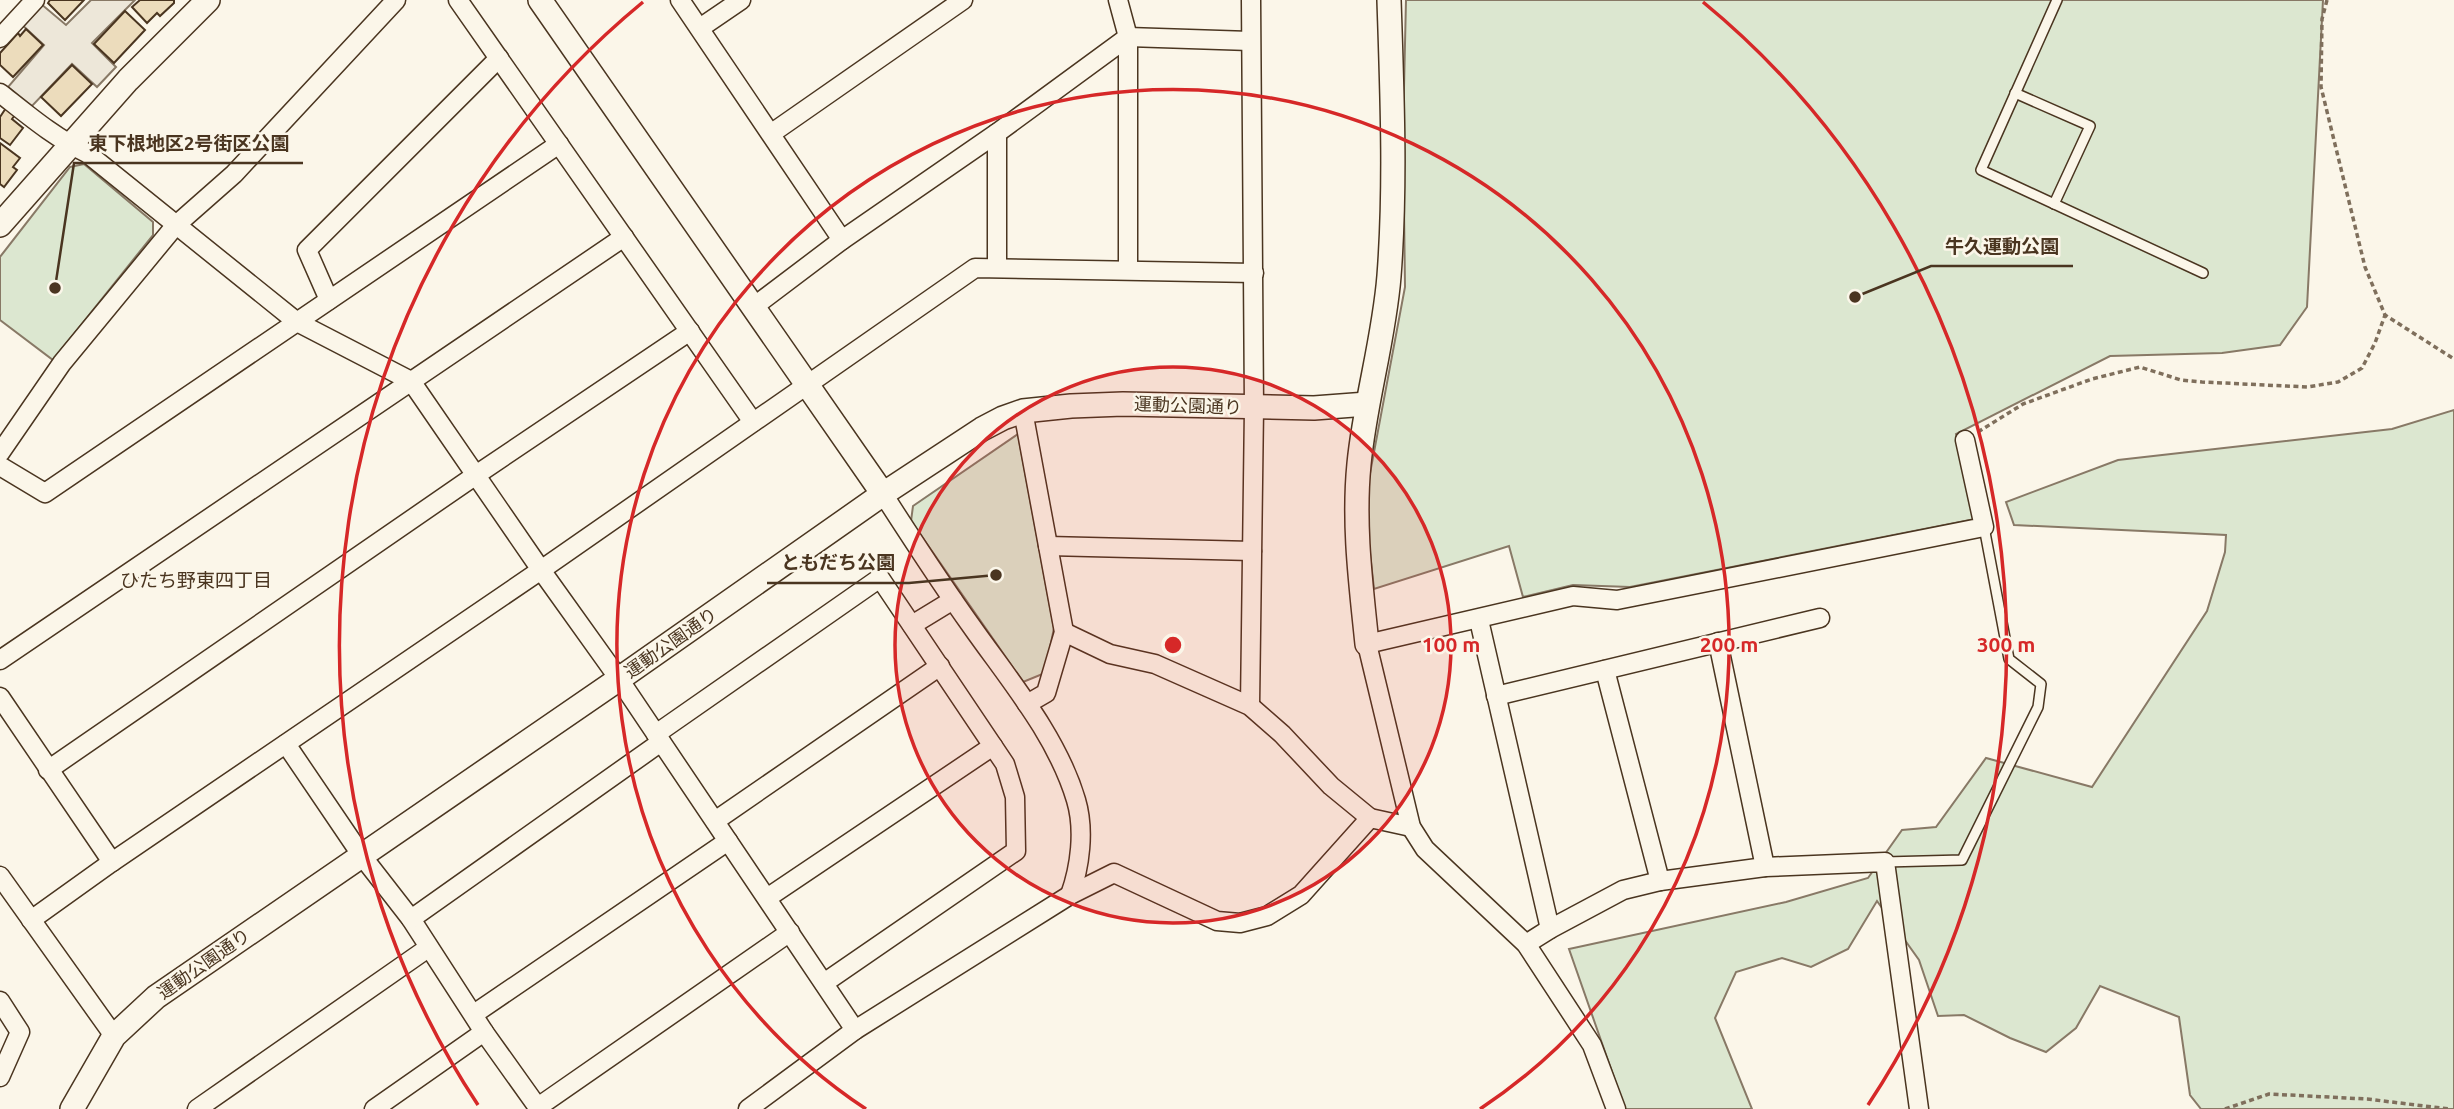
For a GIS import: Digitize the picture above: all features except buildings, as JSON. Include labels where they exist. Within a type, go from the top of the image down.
[{"type":"street","points":[[0,38],[35,0]]},
{"type":"street","points":[[0,225],[128,80],[208,0]]},
{"type":"street","points":[[0,453],[62,363],[176,226],[234,174],[396,0]]},
{"type":"street","points":[[458,0],[753,422]]},
{"type":"street","points":[[540,0],[1027,704],[1056,752],[1076,802],[1079,851],[1077,874],[1070,895]]},
{"type":"street","points":[[680,0],[842,240]]},
{"type":"street","points":[[700,28],[741,0]]},
{"type":"street","points":[[772,133],[963,0]]},
{"type":"street","points":[[1118,0],[1128,37],[1128,271]]},
{"type":"street","points":[[1250,706],[1254,408],[1251,0]]},
{"type":"street","points":[[1389,0],[1392,234],[1385,310],[1367,404],[1359,466],[1356,524],[1367,644],[1411,827],[1425,849],[1526,944],[1592,1045],[1616,1109]]},
{"type":"street","points":[[752,308],[842,240],[997,133],[1128,37],[1250,41]]},
{"type":"street","points":[[329,300],[307,250],[499,58]]},
{"type":"street","points":[[0,93],[37,123],[87,153],[297,322],[411,381],[620,679],[855,1030]]},
{"type":"street","points":[[997,133],[998,267]]},
{"type":"street","points":[[0,466],[45,493],[559,144]]},
{"type":"street","points":[[0,660],[624,237]]},
{"type":"street","points":[[31,920],[111,862],[541,570],[975,268],[1254,273]]},
{"type":"street","points":[[48,769],[690,331]]},
{"type":"street","name":"運動公園通り","points":[[72,1109],[114,1036],[156,997],[982,429],[1023,411],[1071,406],[1123,404],[1314,408],[1367,404]]},
{"type":"street","points":[[1023,411],[1064,632],[1046,693],[1027,704]]},
{"type":"street","points":[[1367,644],[1573,596],[1617,600],[1984,527],[1965,440]]},
{"type":"street","points":[[1048,546],[1252,551]]},
{"type":"street","points":[[411,919],[880,578],[1005,764],[1015,797],[1016,851],[824,983]]},
{"type":"street","points":[[912,625],[953,600]]},
{"type":"street","points":[[1496,696],[1820,618]]},
{"type":"street","points":[[1479,620],[1550,929]]},
{"type":"street","points":[[1064,632],[1110,654],[1155,664],[1250,706],[1282,734],[1331,786],[1370,818],[1411,827]]},
{"type":"street","points":[[1718,642],[1765,867]]},
{"type":"street","points":[[715,821],[940,666]]},
{"type":"street","points":[[1605,670],[1660,881]]},
{"type":"street","points":[[0,697],[111,862]]},
{"type":"street","points":[[286,744],[362,856],[411,919],[484,1032],[539,1108],[790,932]]},
{"type":"street","points":[[767,898],[993,747]]},
{"type":"street","points":[[748,1109],[855,1030],[1070,895],[1114,873],[1217,921],[1240,923],[1267,916],[1301,895],[1370,818]]},
{"type":"street","points":[[474,1014],[728,841]]},
{"type":"street","points":[[1526,944],[1623,890],[1660,881],[1765,867],[1885,862],[1919,1109]]},
{"type":"street","points":[[0,876],[114,1036]]},
{"type":"street","points":[[197,1109],[428,948]]},
{"type":"street","points":[[0,1001],[20,1032],[0,1077]]},
{"type":"street","points":[[374,1109],[484,1032]]},
{"type":"lane","points":[[2057,0],[1981,170],[2203,273]]},
{"type":"lane","points":[[2015,93],[2090,126],[2054,204]]},
{"type":"lane","points":[[1885,862],[1962,860],[2038,707],[2040,684],[2009,659],[1984,527]]},
{"type":"path","points":[[2327,0],[2322,19],[2321,87],[2365,267],[2385,314],[2454,359]]},
{"type":"path","points":[[1965,440],[2023,404],[2092,379],[2140,367],[2181,380],[2202,383],[2307,387],[2338,382],[2362,368],[2375,343],[2385,314]]},
{"type":"path","points":[[2225,1109],[2269,1094],[2367,1099],[2449,1109]]},
{"type":"green space","points":[[1406,0],[2323,0],[2307,307],[2280,345],[2222,353],[2110,356],[1956,434],[1975,519],[1630,587],[1573,585],[1523,597],[1509,546],[1374,589],[1368,535],[1368,484],[1405,287],[1403,131]]},
{"type":"green space","points":[[84,164],[153,222],[153,235],[53,360],[0,320],[0,257],[70,167]]},
{"type":"green space","points":[[2454,410],[2454,1109],[2201,1109],[2190,1095],[2179,1017],[2100,986],[2076,1028],[2046,1052],[1964,1015],[1938,1016],[1919,960],[1877,901],[1848,949],[1811,967],[1782,958],[1736,972],[1715,1018],[1752,1109],[1625,1109],[1569,949],[1786,902],[1868,878],[1902,830],[1936,827],[1986,758],[2092,787],[2207,611],[2225,552],[2226,535],[2014,525],[2006,502],[2118,460],[2392,429]]},
{"type":"green space","points":[[1018,434],[1054,628],[1045,673],[1023,682],[911,521],[913,506]]},
{"type":"shaded area","points":[[91,0],[135,0],[92,43],[116,67],[97,87],[72,64],[32,106],[8,87],[44,45],[20,23],[40,3],[66,25]]},
{"type":"place","name":"東下根地区2号街区公園","points":[[55,288]]},
{"type":"place","name":"牛久運動公園","points":[[1855,297]]},
{"type":"place","name":"ともだち公園","points":[[996,575]]},
{"type":"district","name":"ひたち野東四丁目","points":[[196,580]]}]
